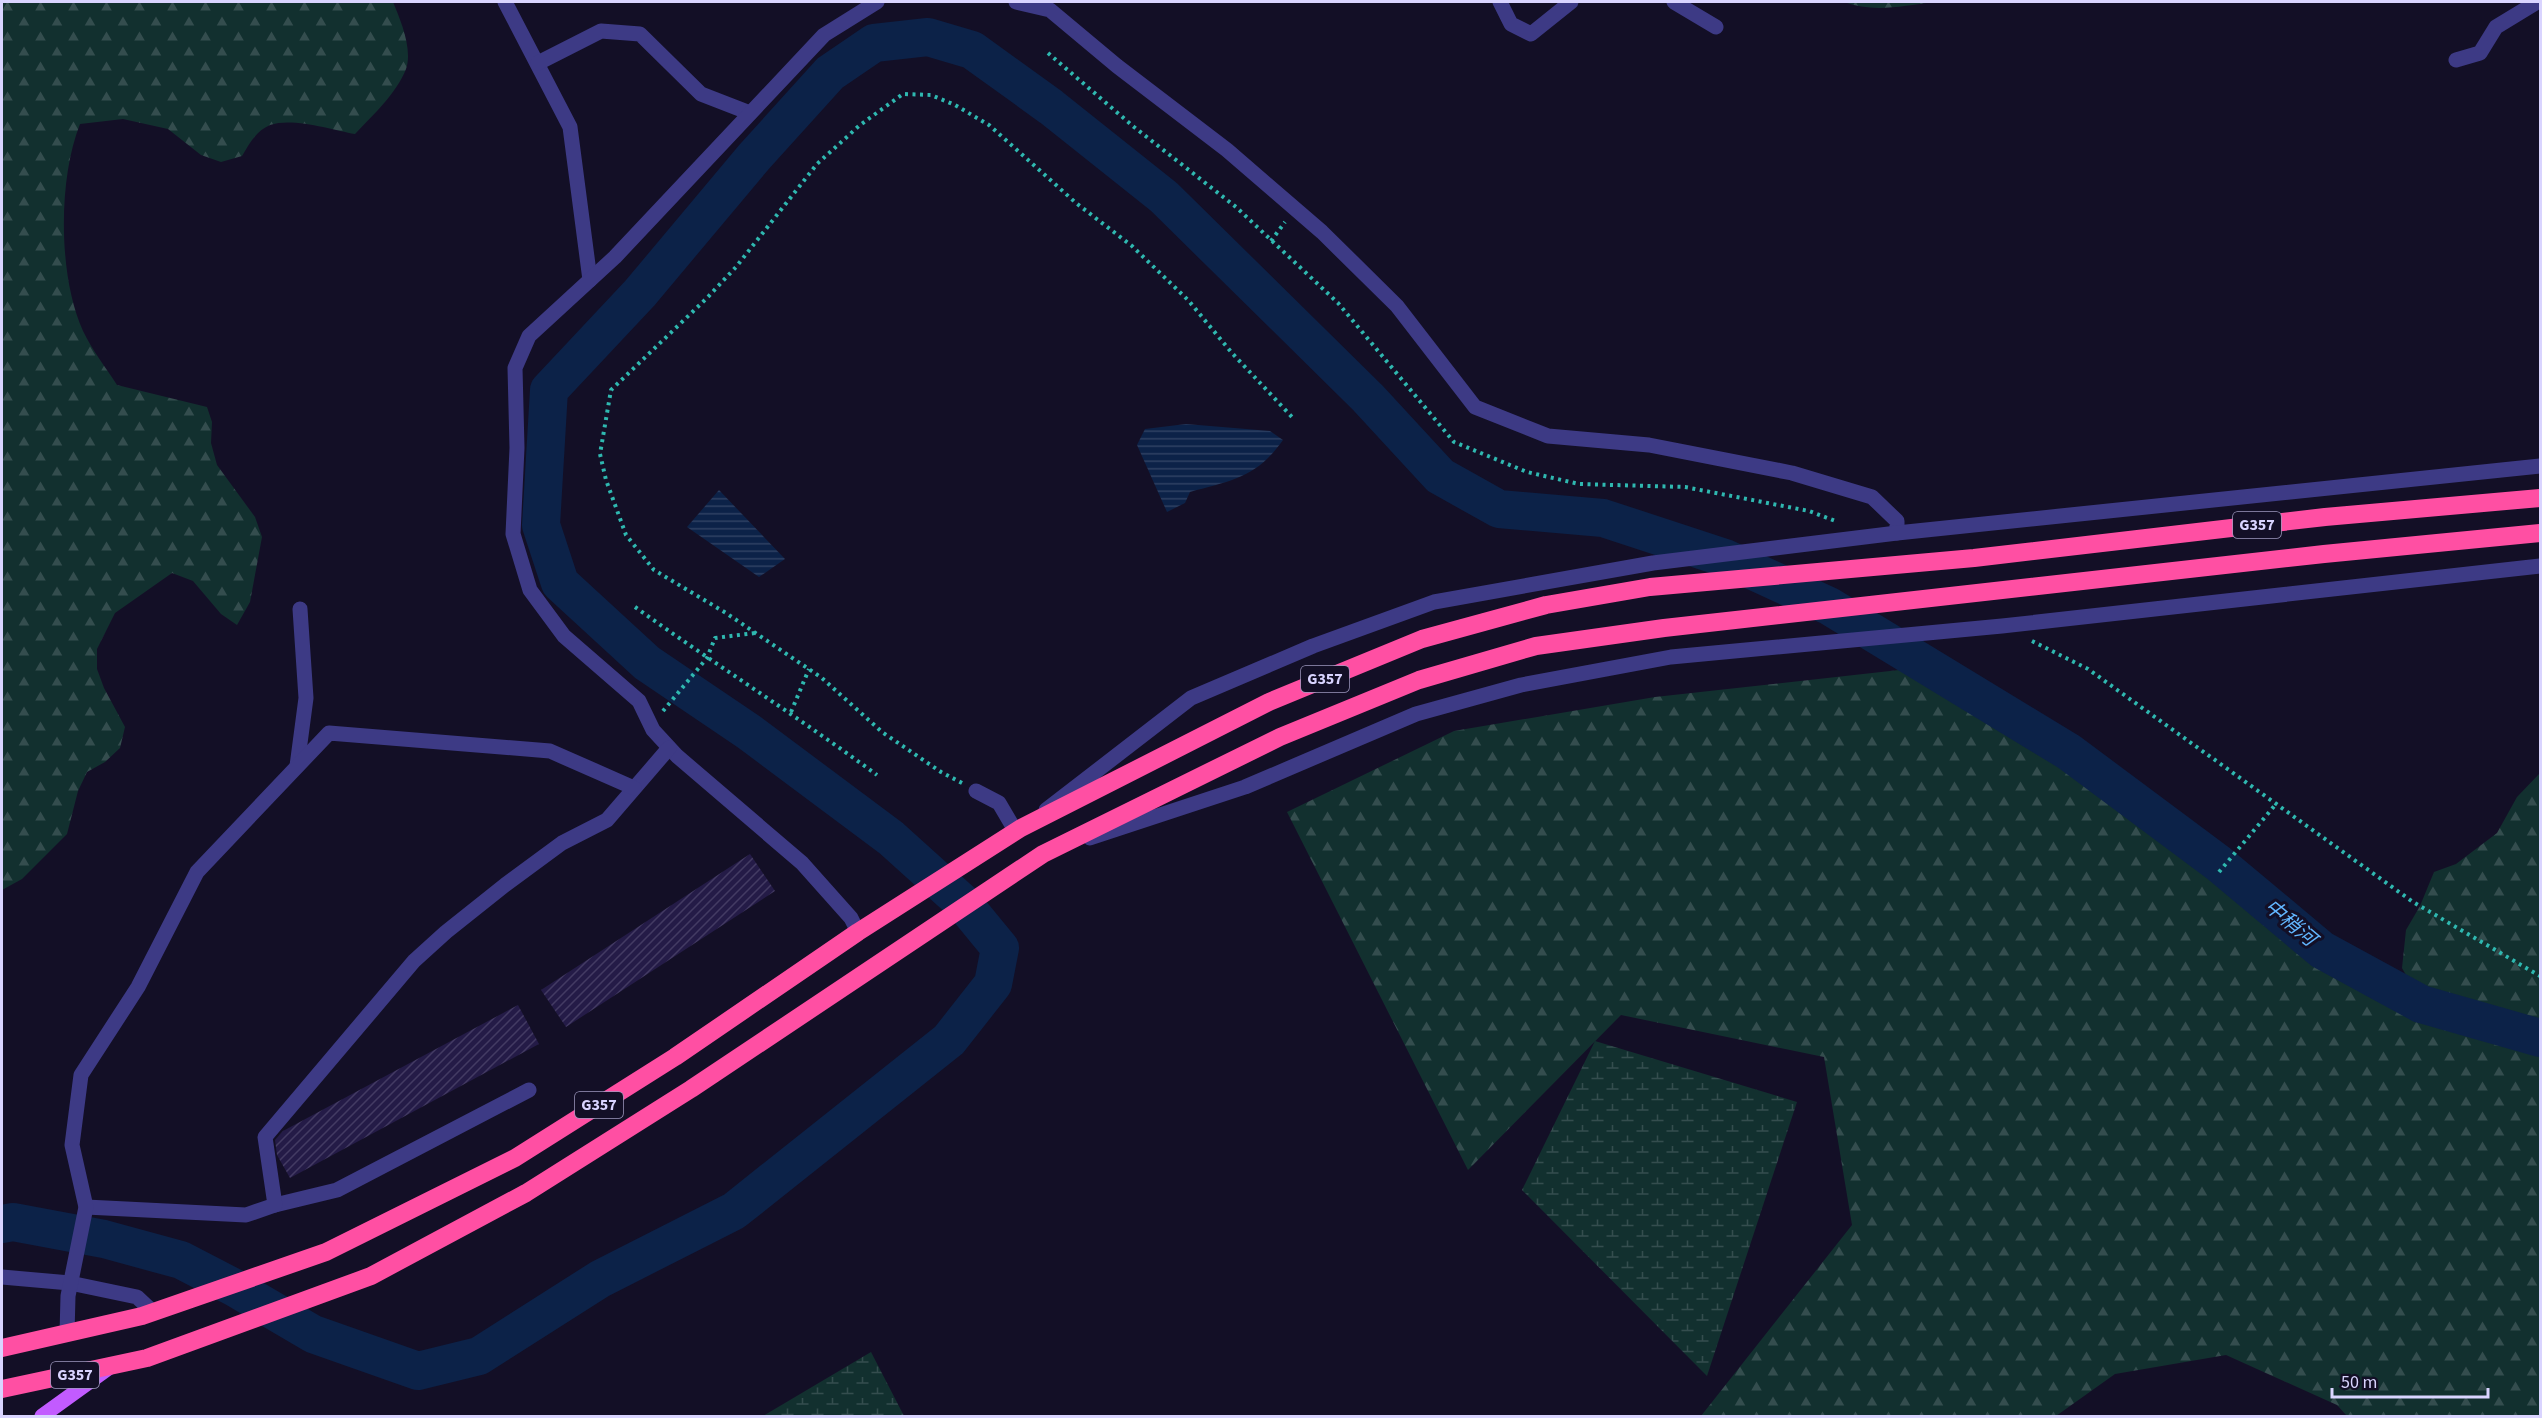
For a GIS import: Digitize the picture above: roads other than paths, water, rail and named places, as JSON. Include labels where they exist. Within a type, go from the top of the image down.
[{"type":"highway","name":"G357","points":[[2,1348],[148,1314],[326,1252],[515,1158],[675,1057],[858,932],[1019,830],[1269,702],[1422,639],[1546,605],[1650,587],[1974,558],[2325,517],[2541,498]]},
{"type":"highway","name":"G357","points":[[2,1389],[147,1358],[371,1276],[526,1193],[691,1089],[1043,854],[1280,737],[1419,680],[1536,646],[1664,628],[2324,554],[2541,533]]},
{"type":"main road","points":[[42,1416],[112,1366]]},
{"type":"street","points":[[505,2],[570,127],[590,280]]},
{"type":"street","points":[[858,932],[851,918],[802,863],[669,748],[653,730],[639,701],[564,636],[530,590],[513,534],[517,448],[515,368],[529,336],[615,257],[824,35],[878,2]]},
{"type":"street","points":[[1016,2],[1050,10],[1117,66],[1227,150],[1322,232],[1397,306],[1475,407],[1548,436],[1648,445],[1792,473],[1872,497],[1897,521],[1897,533]]},
{"type":"street","points":[[1500,2],[1511,24],[1531,34],[1571,2]]},
{"type":"street","points":[[1674,2],[1716,27]]},
{"type":"street","points":[[2456,60],[2480,53],[2496,27],[2537,2]]},
{"type":"street","points":[[538,63],[601,31],[640,34],[701,94],[750,113]]},
{"type":"street","points":[[976,791],[999,803],[1019,830],[1191,698],[1313,646],[1434,602],[1653,563],[1897,533],[2541,466]]},
{"type":"street","points":[[1043,854],[1245,787],[1416,714],[1521,685],[1671,657],[2002,626],[2541,566]]},
{"type":"street","points":[[297,766],[306,698],[300,609]]},
{"type":"street","points":[[66,1334],[70,1283],[86,1207],[72,1144],[81,1075],[138,987],[197,872],[329,733],[550,751],[634,788]]},
{"type":"street","points":[[275,1205],[265,1137],[414,961],[446,932],[561,843],[607,820],[669,748]]},
{"type":"street","points":[[86,1207],[246,1215],[275,1205],[337,1190],[529,1090]]},
{"type":"street","points":[[2,1277],[70,1283],[136,1297],[148,1314]]},
{"type":"water","points":[[1186,424],[1270,431],[1283,440],[1273,453],[1253,470],[1231,480],[1190,492],[1185,503],[1167,512],[1137,445],[1145,429]]},
{"type":"water","points":[[719,490],[785,559],[759,577],[687,527]]},
{"type":"waterway","name":"中稍河","points":[[2,1224],[13,1222],[104,1239],[181,1260],[235,1288],[313,1334],[418,1371],[479,1356],[600,1279],[734,1211],[949,1040],[993,984],[1000,948],[963,903],[891,838],[749,732],[647,663],[560,583],[541,525],[549,390],[640,293],[754,157],[830,73],[874,43],[928,37],[972,50],[1051,107],[1164,197],[1368,398],[1440,476],[1499,509],[1603,518],[1725,558],[1829,606],[2069,752],[2218,863],[2322,950],[2421,1004],[2540,1038]]}]
